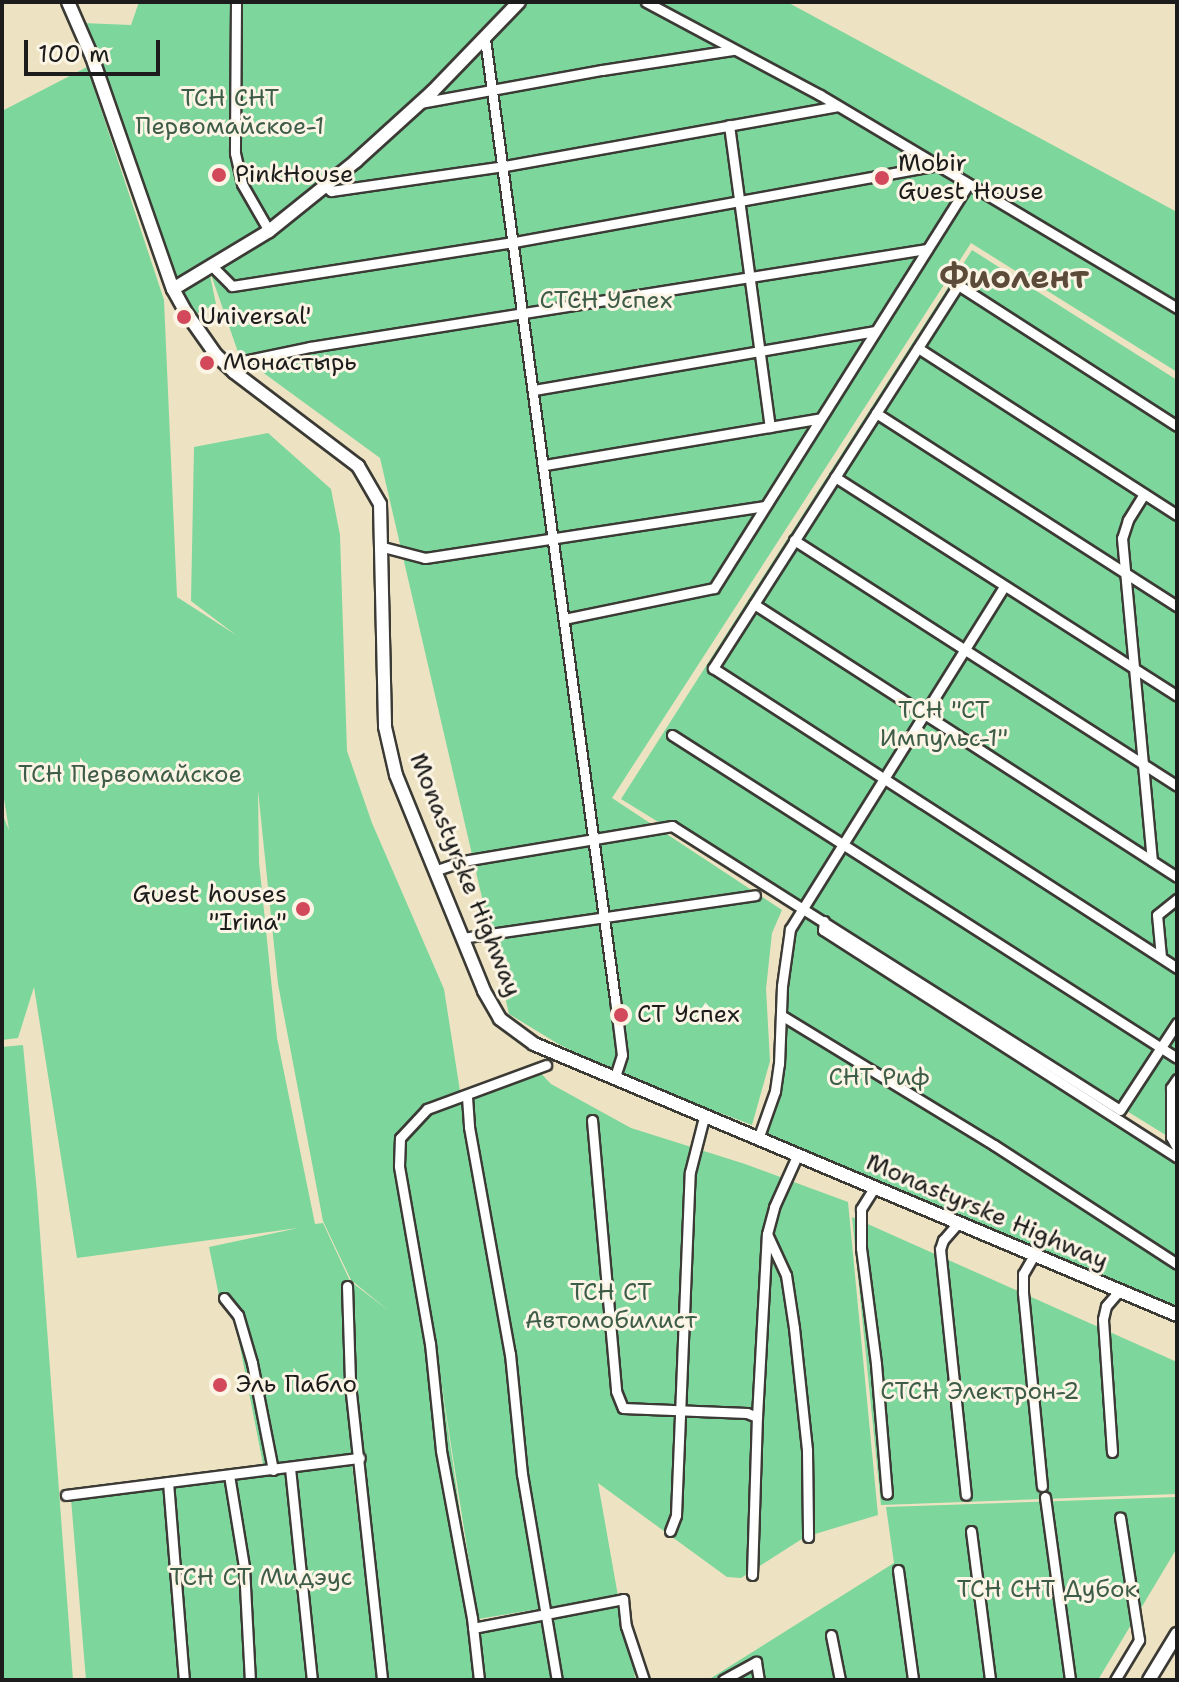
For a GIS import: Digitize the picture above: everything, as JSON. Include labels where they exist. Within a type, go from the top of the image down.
[{"type":"main road","name":"Monastyrske Highway","points":[[68,2],[92,57],[173,289],[201,335],[234,372],[358,466],[380,504],[385,727],[396,775],[492,1007],[512,1031],[614,1079],[1177,1315]]},
{"type":"main road","points":[[173,289],[269,231],[325,186],[420,103],[519,2]]},
{"type":"main road","points":[[1149,1680],[1177,1634]]},
{"type":"street","points":[[236,2],[235,153],[242,184],[269,231]]},
{"type":"street","points":[[646,2],[837,106],[1177,308]]},
{"type":"street","points":[[485,39],[505,166],[622,1055],[614,1079]]},
{"type":"street","points":[[420,103],[732,50]]},
{"type":"street","points":[[325,186],[331,191],[505,166],[837,106]]},
{"type":"street","points":[[729,125],[770,427]]},
{"type":"street","points":[[213,267],[232,286],[514,242],[936,165]]},
{"type":"street","points":[[564,619],[714,588],[968,184]]},
{"type":"street","points":[[234,372],[248,360],[310,347],[927,249]]},
{"type":"street","points":[[1177,426],[958,285],[713,668],[1177,968]]},
{"type":"street","points":[[534,390],[874,331]]},
{"type":"street","points":[[918,348],[1177,515]]},
{"type":"street","points":[[876,413],[1177,606]]},
{"type":"street","points":[[545,465],[818,419]]},
{"type":"street","points":[[835,477],[1177,696]]},
{"type":"street","points":[[1144,494],[1123,532],[1152,861]]},
{"type":"street","points":[[383,547],[425,558],[765,506]]},
{"type":"street","points":[[794,540],[1177,786]]},
{"type":"street","points":[[758,1139],[775,1091],[786,945],[802,907],[1004,586]]},
{"type":"street","points":[[754,604],[1177,877]]},
{"type":"street","points":[[672,735],[1177,1058]]},
{"type":"street","points":[[434,871],[463,861],[672,826],[1120,1110],[1177,1023]]},
{"type":"street","points":[[462,938],[755,895]]},
{"type":"street","points":[[1161,957],[1157,915],[1177,899]]},
{"type":"street","points":[[824,921],[823,930],[1177,1157]]},
{"type":"street","points":[[781,1015],[994,1145],[1177,1264]]},
{"type":"street","points":[[479,1680],[473,1628],[441,1450],[430,1344],[399,1166],[400,1138],[427,1109],[467,1097],[546,1065]]},
{"type":"street","points":[[1177,1079],[1171,1088],[1171,1137],[1177,1148]]},
{"type":"street","points":[[467,1097],[469,1127],[510,1354],[522,1474],[557,1680]]},
{"type":"street","points":[[670,1531],[676,1515],[690,1172],[704,1117]]},
{"type":"street","points":[[592,1120],[618,1401],[623,1408],[644,1411],[747,1413],[757,1417]]},
{"type":"street","points":[[752,1575],[767,1234],[774,1207],[797,1156]]},
{"type":"street","points":[[874,1188],[861,1209],[861,1248],[876,1364],[887,1494]]},
{"type":"street","points":[[958,1223],[943,1240],[940,1249],[966,1495]]},
{"type":"street","points":[[767,1234],[786,1275],[794,1328],[807,1450],[808,1537]]},
{"type":"street","points":[[1034,1255],[1023,1274],[1023,1293],[1042,1486]]},
{"type":"street","points":[[347,1286],[350,1384],[382,1680]]},
{"type":"street","points":[[1112,1452],[1103,1319],[1106,1306],[1118,1292]]},
{"type":"street","points":[[224,1298],[238,1315],[245,1339],[273,1470]]},
{"type":"street","points":[[66,1495],[360,1458]]},
{"type":"street","points":[[290,1468],[312,1680]]},
{"type":"street","points":[[229,1475],[244,1567],[250,1680]]},
{"type":"street","points":[[168,1482],[184,1680]]},
{"type":"street","points":[[1045,1497],[1070,1680]]},
{"type":"street","points":[[1115,1680],[1139,1640],[1120,1517]]},
{"type":"street","points":[[971,1531],[990,1680]]},
{"type":"street","points":[[898,1570],[913,1680]]},
{"type":"street","points":[[473,1628],[623,1599],[626,1626],[644,1680]]},
{"type":"street","points":[[831,1635],[840,1680]]},
{"type":"street","points":[[723,1680],[756,1662],[759,1680]]},
{"type":"green space","name":"СТСН Успех","points":[[139,2],[515,2],[484,38],[295,206],[403,115],[489,35],[518,2],[787,2],[1177,212],[1177,372],[971,243],[612,798],[782,910],[772,933],[766,989],[770,1061],[752,1125],[643,1084],[560,1045],[509,1014],[380,458],[239,355],[208,266],[216,304],[196,314],[178,293],[82,23],[131,25]]},
{"type":"green space","points":[[87,67],[164,300],[177,597],[236,635],[191,601],[194,447],[268,433],[331,489],[340,535],[347,751],[372,823],[444,989],[460,1091],[535,1067],[551,1084],[631,1128],[745,1164],[848,1202],[878,1515],[805,1537],[741,1578],[727,1577],[598,1483],[618,1596],[478,1619],[436,1348],[476,1621],[628,1599],[635,1680],[379,1680],[354,1454],[263,1464],[234,1316],[220,1301],[209,1247],[298,1228],[77,1258],[34,987],[18,1038],[2,1040],[2,813],[9,830],[2,786],[2,111]],"holes":[[[258,790],[278,984],[323,1221],[351,1280],[389,1311],[350,1281],[323,1223],[315,1224],[277,1038],[259,862]]]},
{"type":"green space","name":"ТСН \"СТ Импульс-1\"","points":[[972,250],[1177,380],[1177,1142],[811,916],[1177,1153],[1177,1306],[764,1138],[780,1034],[788,933],[801,910],[621,799]]},
{"type":"green space","points":[[23,1045],[73,1680],[2,1680],[2,1047]]},
{"type":"green space","name":"СТСН Электрон-2","points":[[852,1217],[1177,1362],[1177,1494],[881,1505]]},
{"type":"green space","name":"ТСН СТ Мидэус","points":[[352,1464],[377,1680],[86,1680],[71,1499]]},
{"type":"green space","name":"ТСН СНТ Дубок","points":[[1177,1497],[1177,1548],[1098,1680],[708,1680],[894,1563],[886,1507]]},
{"type":"place","name":"PinkHouse","points":[[219,175]]},
{"type":"place","name":"Mobir Guest House","points":[[882,178]]},
{"type":"place","name":"Universal'","points":[[184,317]]},
{"type":"place","name":"Монастырь","points":[[207,363]]},
{"type":"place","name":"Guest houses \"Irina\"","points":[[303,909]]},
{"type":"place","name":"СТ Успех","points":[[621,1015]]},
{"type":"place","name":"Эль Пабло","points":[[220,1385]]},
{"type":"district","name":"Фиолент","points":[[1014,277]]},
{"type":"park label","name":"ТСН СНТ Первомайское-1","points":[[230,113]]},
{"type":"park label","name":"ТСН Первомайское","points":[[130,775]]},
{"type":"park label","name":"СНТ Риф","points":[[879,1078]]},
{"type":"park label","name":"ТСН СТ Автомобилист","points":[[611,1307]]}]
